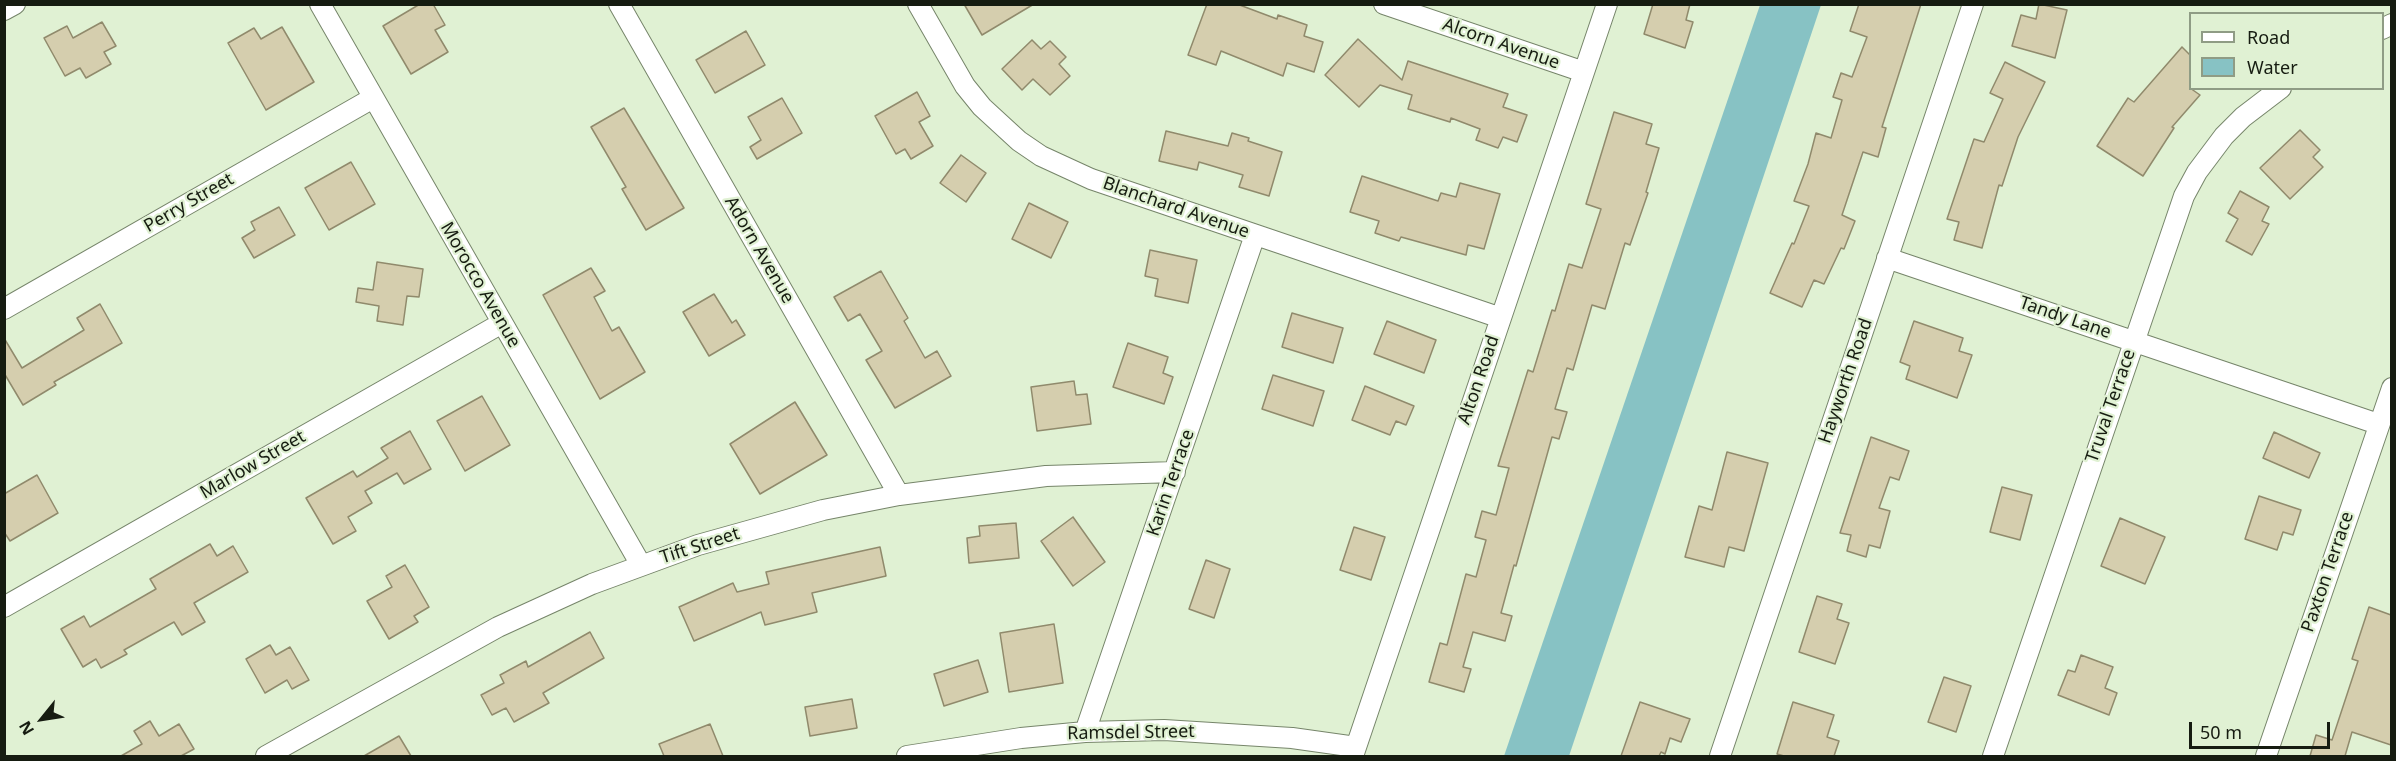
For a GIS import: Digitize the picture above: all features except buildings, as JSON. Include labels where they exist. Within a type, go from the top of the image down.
[{"type":"street","name":"Morocco Avenue","points":[[320,4],[640,565]]},
{"type":"street","name":"Adorn Avenue","points":[[619,4],[899,495]]},
{"type":"street","name":"Blanchard Avenue","points":[[918,4],[965,86],[982,107],[1019,141],[1049,160],[1090,179],[1501,318]]},
{"type":"street","name":"Alcorn Avenue","points":[[1384,4],[1584,72]]},
{"type":"street","name":"Alton Road","points":[[1354,752],[1607,4]]},
{"type":"street","name":"Hayworth Road","points":[[1720,756],[1973,4]]},
{"type":"street","name":"Truval Terrace","points":[[1993,756],[2173,221],[2197,172],[2224,136],[2243,117],[2278,90]]},
{"type":"street","name":"Perry Street","points":[[4,309],[373,98]]},
{"type":"street","name":"Karin Terrace","points":[[1085,732],[1255,235]]},
{"type":"street","name":"Tandy Lane","points":[[1887,258],[2378,424]]},
{"type":"street","name":"Marlow Street","points":[[4,607],[502,322]]},
{"type":"street","name":"Paxton Terrace","points":[[2266,756],[2391,388]]},
{"type":"street","name":"Tift Street","points":[[266,756],[498,627],[640,565],[772,523],[899,495],[1046,476],[1175,472]]},
{"type":"street","name":"Ramsdel Street","points":[[907,756],[979,743],[1085,732],[1228,732],[1354,752]]},
{"type":"water","points":[[1760,5],[1821,5],[1569,756],[1504,756]]}]
